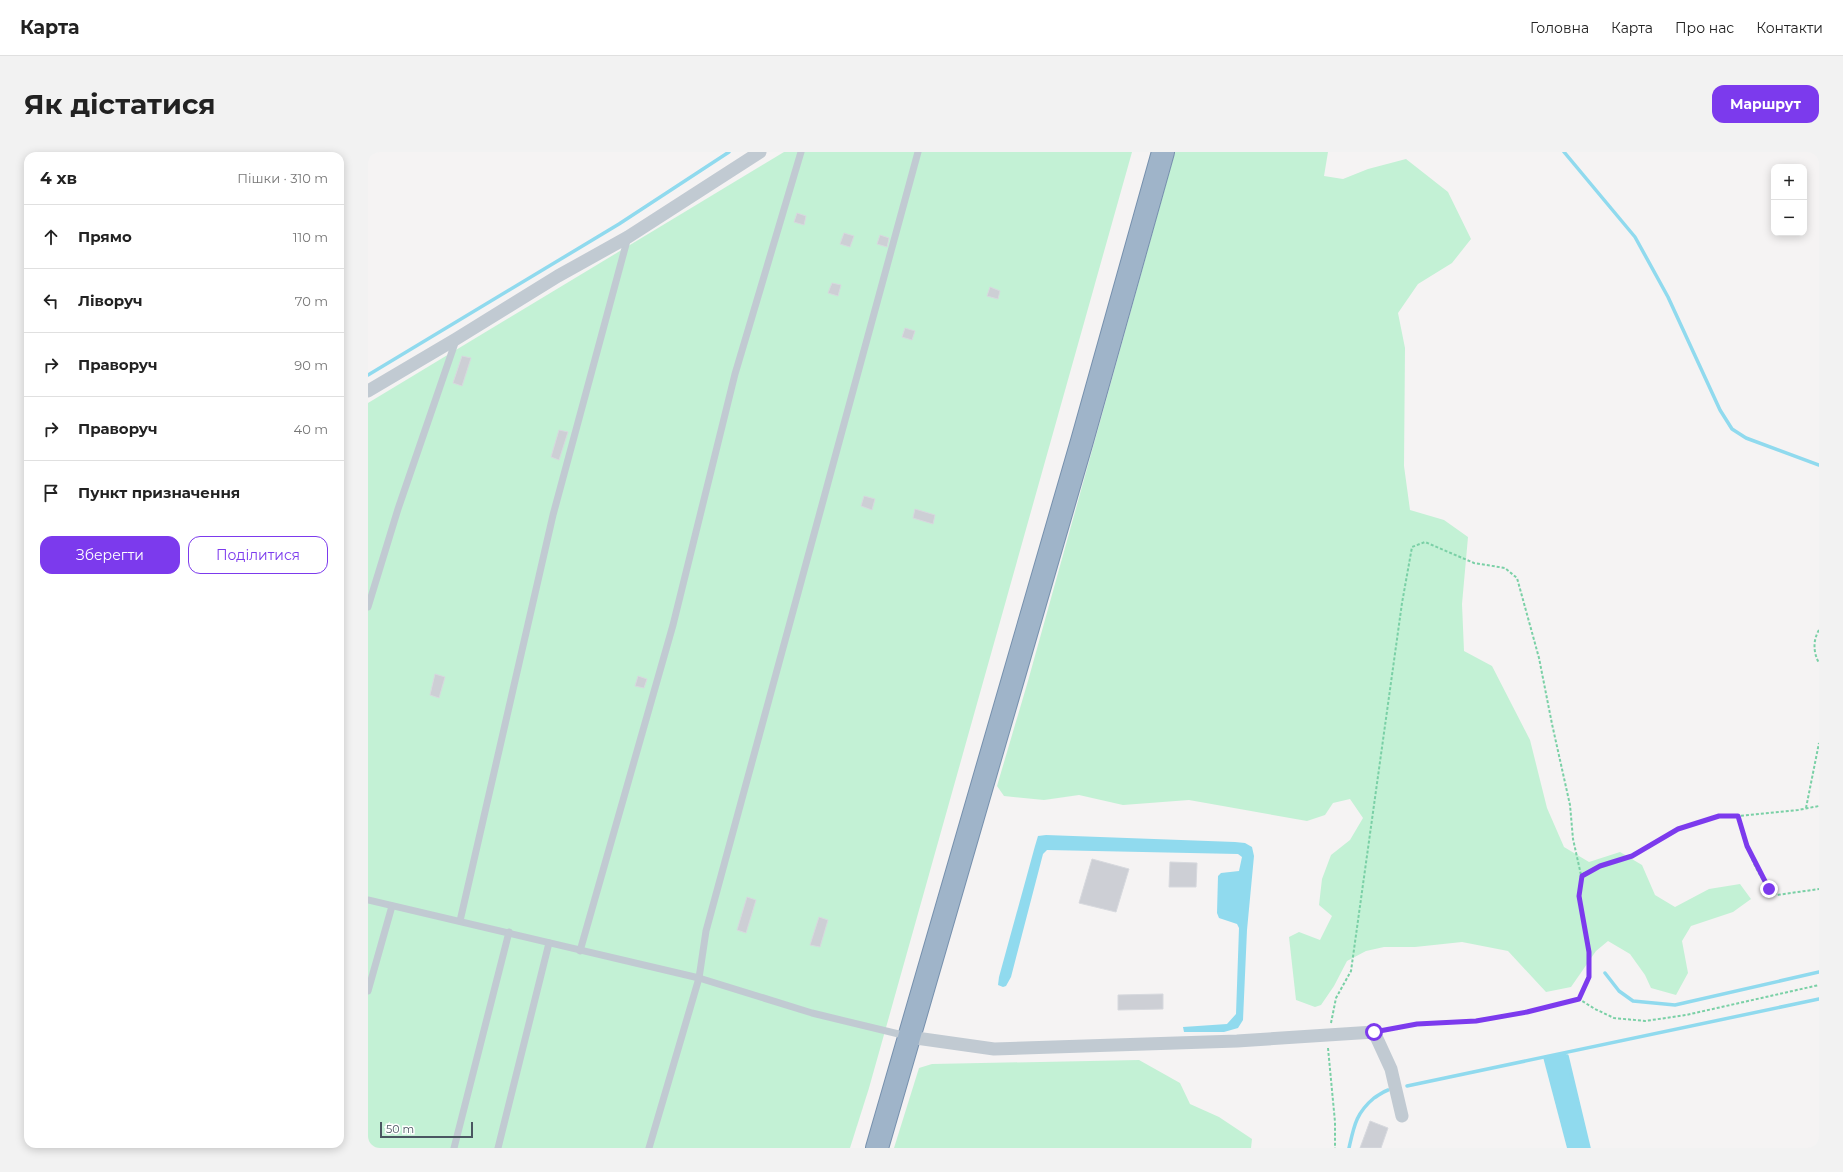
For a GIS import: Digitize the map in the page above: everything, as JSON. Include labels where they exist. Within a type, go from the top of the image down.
[{"type":"highway","points":[[877,1148],[1084,433],[1163,152]]},
{"type":"street","points":[[368,391],[558,276],[628,236],[760,152]]},
{"type":"street","points":[[909,1037],[994,1049],[1237,1041],[1374,1032],[1391,1069],[1402,1116]]},
{"type":"lane","points":[[580,951],[673,625],[735,374],[801,152]]},
{"type":"lane","points":[[649,1148],[699,978],[706,932],[918,152]]},
{"type":"lane","points":[[460,921],[552,515],[628,236]]},
{"type":"lane","points":[[368,607],[398,509],[456,339]]},
{"type":"lane","points":[[368,900],[699,978],[812,1013],[909,1037]]},
{"type":"lane","points":[[368,991],[392,906]]},
{"type":"lane","points":[[454,1148],[509,932]]},
{"type":"lane","points":[[498,1148],[549,943]]},
{"type":"path","points":[[1335,1148],[1335,1122],[1328,1058],[1328,1035],[1336,998],[1350,971],[1402,603],[1412,547],[1425,542],[1474,563],[1506,568],[1517,578],[1540,658],[1552,724],[1570,804],[1573,839],[1582,876],[1579,896],[1589,952],[1589,977],[1579,999]]},
{"type":"path","points":[[1819,630],[1815,637],[1814,647],[1819,663]]},
{"type":"path","points":[[1806,808],[1819,743]]},
{"type":"path","points":[[1582,876],[1600,866],[1632,856],[1678,829],[1719,816],[1738,816],[1819,806]]},
{"type":"path","points":[[1738,816],[1747,846],[1769,889],[1777,895],[1793,894],[1819,889]]},
{"type":"path","points":[[1374,1032],[1417,1024],[1476,1021],[1527,1012],[1579,999],[1614,1018],[1645,1021],[1686,1015],[1819,984]]},
{"type":"green space","points":[[784,152],[1132,152],[869,1088],[850,1148],[368,1148],[368,403]]},
{"type":"green space","points":[[1175,152],[1328,152],[1324,176],[1343,179],[1368,169],[1406,159],[1448,192],[1471,239],[1452,263],[1418,284],[1398,313],[1405,348],[1404,466],[1410,510],[1444,520],[1468,537],[1462,604],[1464,651],[1492,666],[1530,740],[1547,808],[1564,847],[1589,862],[1620,852],[1642,865],[1655,895],[1675,907],[1709,889],[1740,884],[1751,899],[1733,912],[1691,926],[1682,941],[1688,973],[1676,995],[1651,988],[1645,975],[1630,954],[1608,941],[1596,951],[1571,987],[1546,992],[1508,951],[1462,942],[1415,947],[1384,947],[1366,951],[1347,961],[1334,986],[1321,1005],[1315,1007],[1296,1000],[1289,937],[1299,932],[1320,940],[1332,916],[1319,905],[1322,879],[1331,855],[1350,840],[1363,818],[1350,799],[1333,803],[1325,815],[1307,821],[1189,800],[1123,805],[1079,795],[1044,800],[1004,796],[997,786],[1028,681]]},
{"type":"green space","points":[[1139,1060],[1180,1083],[1190,1104],[1219,1117],[1252,1139],[1251,1148],[894,1148],[919,1068],[932,1064]]},
{"type":"water","points":[[1046,835],[1235,842],[1245,843],[1252,847],[1254,856],[1247,930],[1243,1020],[1238,1028],[1224,1032],[1184,1032],[1183,1027],[1227,1024],[1236,1014],[1239,928],[1237,924],[1219,918],[1217,913],[1218,876],[1221,873],[1239,871],[1242,857],[1238,854],[1047,850],[1043,854],[1011,977],[1006,986],[1003,987],[998,985],[1038,836]]},
{"type":"water","points":[[1566,1053],[1589,1148],[1567,1148],[1543,1057]]},
{"type":"building","points":[[797,213],[806,216],[804,225],[794,222]]},
{"type":"building","points":[[844,233],[854,236],[850,247],[840,244]]},
{"type":"building","points":[[880,235],[889,238],[887,247],[877,244]]},
{"type":"building","points":[[832,283],[841,285],[838,296],[828,293]]},
{"type":"building","points":[[990,287],[1000,291],[998,299],[987,296]]},
{"type":"building","points":[[905,328],[915,331],[912,340],[902,337]]},
{"type":"building","points":[[462,356],[471,358],[462,386],[453,383]]},
{"type":"building","points":[[559,430],[568,432],[559,460],[551,457]]},
{"type":"building","points":[[864,496],[875,499],[872,510],[861,506]]},
{"type":"building","points":[[915,509],[935,515],[933,524],[913,518]]},
{"type":"building","points":[[435,674],[445,677],[439,698],[430,695]]},
{"type":"building","points":[[638,676],[647,679],[644,688],[635,686]]},
{"type":"building","points":[[1092,859],[1129,869],[1116,912],[1079,903]]},
{"type":"building","points":[[1170,862],[1197,863],[1196,887],[1169,887]]},
{"type":"building","points":[[747,897],[756,900],[746,933],[737,930]]},
{"type":"building","points":[[819,917],[828,920],[820,947],[810,945]]},
{"type":"building","points":[[1163,994],[1163,1009],[1118,1010],[1118,995]]},
{"type":"building","points":[[1370,1121],[1388,1128],[1381,1148],[1360,1148]]},
{"type":"waterway","points":[[368,375],[619,224],[729,152]]},
{"type":"waterway","points":[[1564,152],[1635,237],[1668,297],[1720,410],[1732,429],[1746,438],[1819,465]]},
{"type":"waterway","points":[[1605,973],[1619,991],[1633,1001],[1675,1005],[1819,972]]},
{"type":"waterway","points":[[1407,1086],[1819,999]]},
{"type":"waterway","points":[[1567,1056],[1589,1148]]},
{"type":"waterway","points":[[1349,1148],[1354,1126],[1363,1109],[1374,1098],[1388,1090]]},
{"type":"route","points":[[1374,1032],[1417,1024],[1476,1021],[1527,1012],[1579,999],[1589,977],[1589,952],[1579,896],[1582,876],[1600,866],[1632,856],[1678,829],[1719,816],[1738,816],[1747,846],[1769,889]]}]
